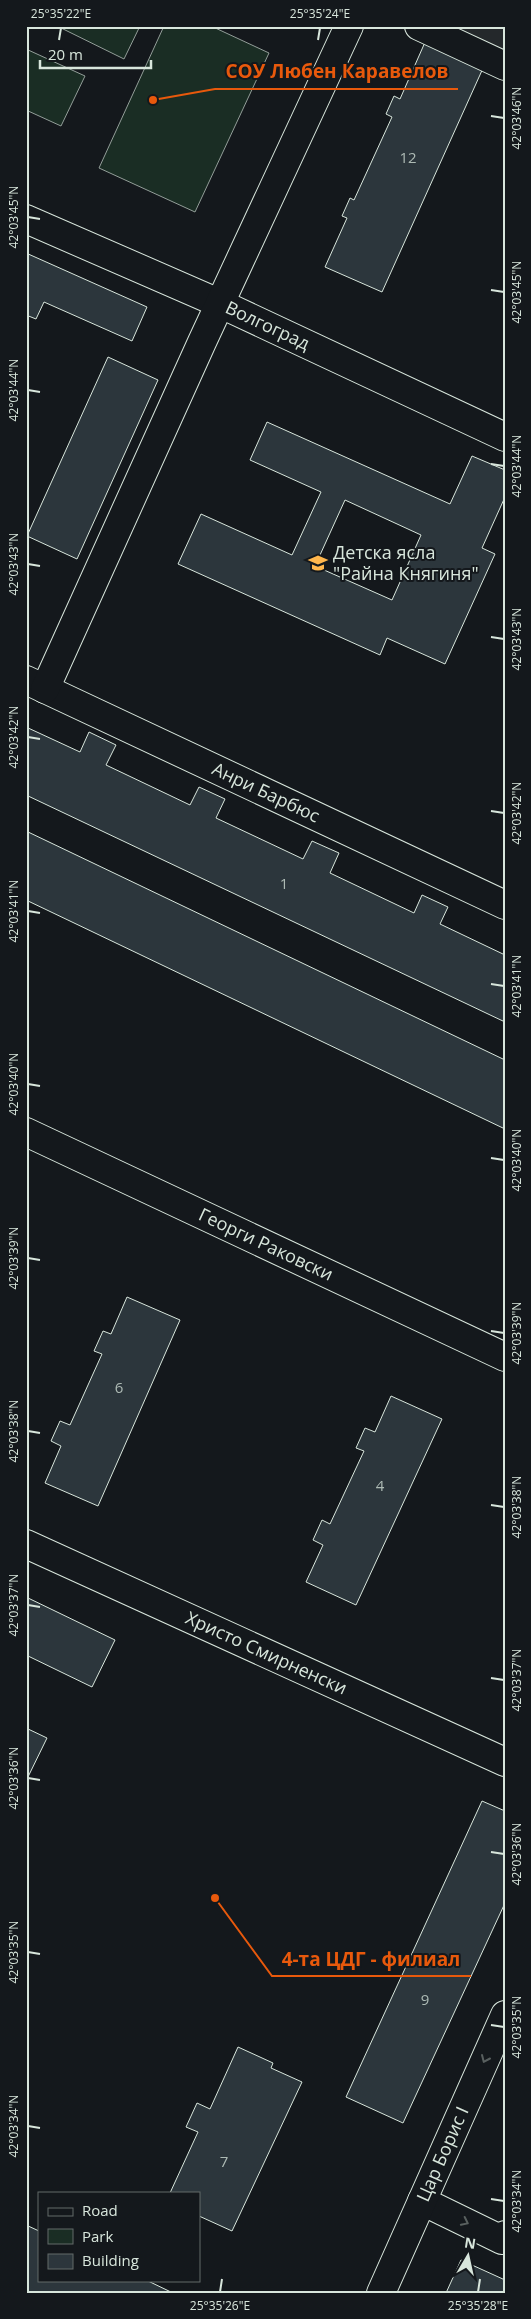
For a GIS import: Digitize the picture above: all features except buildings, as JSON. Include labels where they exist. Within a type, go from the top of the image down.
[{"type":"street","points":[[36,685],[221,304],[349,26]]},
{"type":"street","points":[[419,26],[505,66]]},
{"type":"street","name":"Волгоград","points":[[26,219],[221,304],[505,437]]},
{"type":"street","name":"Анри Барбюс","points":[[36,685],[505,905]]},
{"type":"street","name":"Георги Раковски","points":[[26,1132],[505,1356]]},
{"type":"street","name":"Христо Смирненски","points":[[26,1544],[505,1762]]},
{"type":"street","name":"Цар Борис I","points":[[381,2293],[505,2015]]},
{"type":"street","points":[[422,2202],[502,2240],[505,2234]]},
{"type":"green space","points":[[57,26],[140,26],[124,59]]},
{"type":"green space","points":[[164,26],[211,26],[269,53],[195,212],[99,168]]},
{"type":"green space","points":[[26,49],[85,76],[61,126],[26,110]]},
{"type":"shaded area","points":[[448,26],[505,26],[505,53]]},
{"type":"place","name":"СОУ Любен Каравелов","points":[[153,100]]},
{"type":"place","name":"Детска ясла \"Райна Княгиня\"","points":[[318,563]]},
{"type":"place","name":"4-та ЦДГ - филиал","points":[[215,1898]]}]
